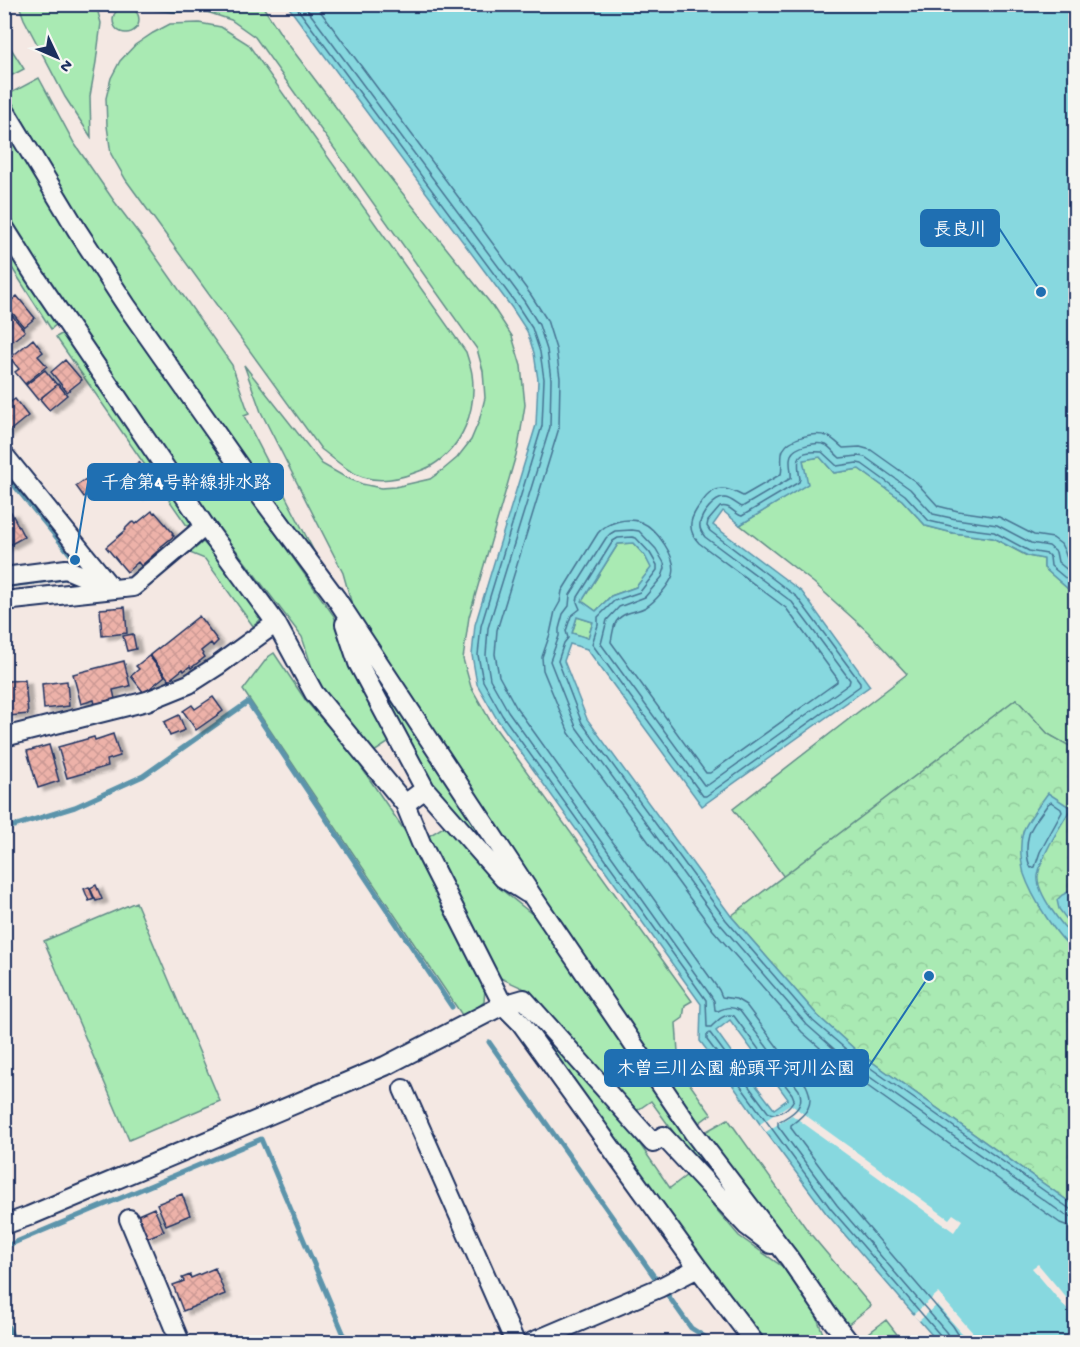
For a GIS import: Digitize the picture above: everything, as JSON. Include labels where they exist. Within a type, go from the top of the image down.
[{"type":"street","points":[[4,109],[77,230],[126,305],[261,497],[336,598],[533,897],[693,1132],[789,1258],[849,1342]]},
{"type":"street","points":[[4,227],[205,526],[276,623],[314,693],[405,804],[421,843],[503,1005],[521,1023],[754,1342]]},
{"type":"street","points":[[4,455],[112,589]]},
{"type":"street","points":[[4,601],[133,587],[205,526]]},
{"type":"street","points":[[4,576],[66,569],[112,589]]},
{"type":"street","points":[[336,598],[358,663],[425,789],[503,878],[533,897]]},
{"type":"street","points":[[4,737],[147,701],[189,684],[218,666],[276,623]]},
{"type":"street","points":[[405,804],[425,789]]},
{"type":"street","points":[[4,1225],[385,1066],[503,1005],[524,999],[653,1143],[663,1136],[747,1226],[789,1258]]},
{"type":"street","points":[[403,1089],[515,1342]]},
{"type":"street","points":[[129,1219],[180,1342]]},
{"type":"street","points":[[531,1342],[658,1288],[698,1268]]},
{"type":"street","points":[[828,1315],[836,1342]]},
{"type":"green space","points":[[19,5],[96,5],[101,23],[90,96],[91,137],[65,97]]},
{"type":"green space","points":[[143,5],[262,5],[282,36],[372,155],[491,304],[512,336],[521,366],[525,405],[518,448],[469,617],[463,659],[471,687],[491,722],[692,1001],[685,1005],[683,1018],[676,1023],[678,1052],[691,1071],[684,1076],[711,1114],[699,1123],[556,917],[354,612],[343,573],[261,412],[244,365],[322,464],[362,484],[381,488],[430,479],[457,458],[471,440],[485,398],[483,371],[477,349],[255,37],[231,20],[207,12],[173,12],[155,10]]},
{"type":"green space","points":[[126,7],[136,10],[139,20],[136,30],[126,33],[116,30],[113,20],[116,10]]},
{"type":"green space","points":[[199,23],[221,27],[248,44],[466,352],[472,371],[470,414],[452,449],[429,467],[395,478],[369,479],[352,472],[321,449],[126,180],[111,154],[106,98],[111,78],[120,61],[135,45],[170,24]]},
{"type":"green space","points":[[5,39],[24,69],[4,79]]},
{"type":"green space","points":[[39,78],[74,143],[232,365],[249,414],[244,416],[320,563],[261,484],[129,292],[86,226],[7,95]]},
{"type":"green space","points":[[4,123],[114,305],[334,616],[352,666],[391,741],[371,754],[320,692],[302,637],[236,550],[214,525],[41,275],[5,216]]},
{"type":"green space","points":[[5,236],[59,322],[51,329],[5,257]]},
{"type":"green space","points":[[67,331],[196,519],[190,530],[56,337]]},
{"type":"green space","points":[[820,457],[834,473],[859,469],[902,500],[926,526],[953,533],[993,538],[1027,556],[1044,559],[1044,568],[1075,595],[1075,810],[1070,747],[1048,734],[1016,699],[784,877],[733,809],[907,674],[868,632],[814,583],[740,525],[807,484],[803,460]]},
{"type":"green space","points":[[203,542],[219,559],[262,618],[253,626],[205,559],[190,553]]},
{"type":"green space","points":[[633,543],[652,568],[636,587],[611,596],[596,611],[582,601],[618,544]]},
{"type":"green space","points":[[577,617],[593,622],[588,638],[572,633]]},
{"type":"green space","points":[[274,653],[306,701],[353,755],[415,846],[485,988],[484,1002],[464,1018],[243,690],[268,657]]},
{"type":"green space","points":[[365,659],[502,866],[469,833],[430,780]]},
{"type":"green space","points":[[1016,699],[1048,734],[1075,749],[1075,1206],[858,1052],[818,1016],[731,916]]},
{"type":"green space","points":[[445,826],[497,886],[537,918],[744,1214],[703,1173],[651,1101],[632,1114],[525,989],[496,976],[427,837]]},
{"type":"green space","points":[[136,902],[220,1101],[129,1140],[44,941]]},
{"type":"green space","points":[[517,1007],[541,1025],[619,1114],[670,1188],[687,1175],[739,1236],[783,1267],[815,1312],[826,1342],[762,1342]]},
{"type":"green space","points":[[728,1119],[808,1231],[871,1306],[846,1326],[705,1132]]},
{"type":"green space","points":[[886,1320],[903,1342],[857,1342]]},
{"type":"water","points":[[287,5],[1075,5],[1075,595],[1044,568],[1044,559],[1028,556],[993,538],[953,533],[926,526],[902,500],[859,469],[834,473],[820,457],[803,460],[808,484],[740,525],[723,511],[713,525],[802,592],[870,686],[702,806],[587,649],[570,644],[564,661],[587,719],[731,916],[818,1016],[858,1052],[1075,1206],[1075,1342],[938,1342],[826,1213],[729,1080],[744,1070],[774,1109],[788,1099],[730,1020],[716,1031],[737,1060],[722,1070],[700,1041],[701,1004],[497,719],[477,684],[472,655],[475,625],[536,425],[538,380],[534,353],[527,331]],"holes":[[[633,543],[645,556],[651,568],[636,587],[611,596],[596,611],[582,601],[618,544]],[[577,617],[593,622],[588,638],[572,633]]]},
{"type":"water","points":[[1048,793],[1071,808],[1043,859],[1038,876],[1039,883],[1051,909],[1075,938],[1075,950],[1060,936],[1045,916],[1027,883],[1022,864],[1023,832]]},
{"type":"water","points":[[1070,891],[1075,891],[1075,930],[1059,909],[1057,900]]},
{"type":"pier","points":[[790,1104],[949,1219],[953,1214],[962,1220],[954,1232],[792,1115],[766,1132],[760,1124]]},
{"type":"pier","points":[[1038,1264],[1075,1308],[1075,1319],[1032,1268]]},
{"type":"pier","points":[[938,1293],[981,1342],[970,1342],[937,1305],[919,1321],[913,1315]]},
{"type":"building","points":[[17,296],[35,318],[24,327],[6,305]]},
{"type":"building","points":[[4,306],[25,331],[4,348]]},
{"type":"building","points":[[33,339],[43,352],[38,356],[47,366],[25,384],[15,372],[19,369],[10,358]]},
{"type":"building","points":[[65,360],[82,380],[67,392],[51,372]]},
{"type":"building","points":[[45,370],[57,385],[38,400],[26,385]]},
{"type":"building","points":[[58,384],[67,395],[49,410],[40,399]]},
{"type":"building","points":[[15,399],[28,416],[7,433],[4,429],[4,407]]},
{"type":"building","points":[[139,462],[154,484],[138,495],[126,479],[130,476],[126,471]]},
{"type":"building","points":[[86,479],[94,489],[84,497],[76,486]]},
{"type":"building","points":[[152,511],[174,536],[141,566],[138,562],[127,572],[106,547],[131,523],[136,524]]},
{"type":"building","points":[[11,512],[24,537],[4,548],[4,515]]},
{"type":"building","points":[[125,607],[127,633],[102,636],[100,609]]},
{"type":"building","points":[[199,616],[218,641],[213,646],[211,643],[201,651],[205,657],[169,680],[150,655]]},
{"type":"building","points":[[133,634],[136,649],[127,651],[123,636]]},
{"type":"building","points":[[149,656],[165,676],[144,693],[131,676],[139,669],[136,666]]},
{"type":"building","points":[[124,661],[130,686],[113,690],[115,699],[95,704],[94,700],[81,704],[73,674]]},
{"type":"building","points":[[25,680],[28,714],[9,716],[8,681]]},
{"type":"building","points":[[67,681],[69,706],[44,709],[42,684]]},
{"type":"building","points":[[213,697],[223,711],[196,730],[183,711],[192,705],[195,709]]},
{"type":"building","points":[[179,715],[185,730],[170,736],[164,722]]},
{"type":"building","points":[[113,734],[120,756],[107,760],[108,766],[67,778],[58,747]]},
{"type":"building","points":[[49,745],[59,781],[38,788],[27,751]]},
{"type":"building","points":[[96,885],[102,899],[96,901],[90,888]]},
{"type":"building","points":[[89,887],[94,899],[89,901],[84,889]]},
{"type":"building","points":[[182,1194],[190,1215],[166,1225],[157,1204]]},
{"type":"building","points":[[154,1208],[164,1231],[147,1238],[138,1215]]},
{"type":"building","points":[[215,1268],[225,1294],[183,1311],[173,1285],[184,1281],[182,1278],[190,1275],[191,1278]]},
{"type":"waterway","points":[[4,473],[75,560]]},
{"type":"waterway","points":[[4,586],[66,578]]},
{"type":"waterway","points":[[4,829],[75,807],[143,776],[248,702],[452,1007]]},
{"type":"waterway","points":[[489,1042],[658,1282]]},
{"type":"waterway","points":[[4,1247],[261,1139],[347,1342]]},
{"type":"waterway","points":[[667,1294],[691,1328],[713,1342]]},
{"type":"waterway","points":[[4,1318],[15,1342]]},
{"type":"place","name":"長良川","points":[[1041,292]]},
{"type":"place","name":"千倉第4号幹線排水路","points":[[75,560]]},
{"type":"place","name":"木曽三川公園 船頭平河川公園","points":[[929,976]]}]
